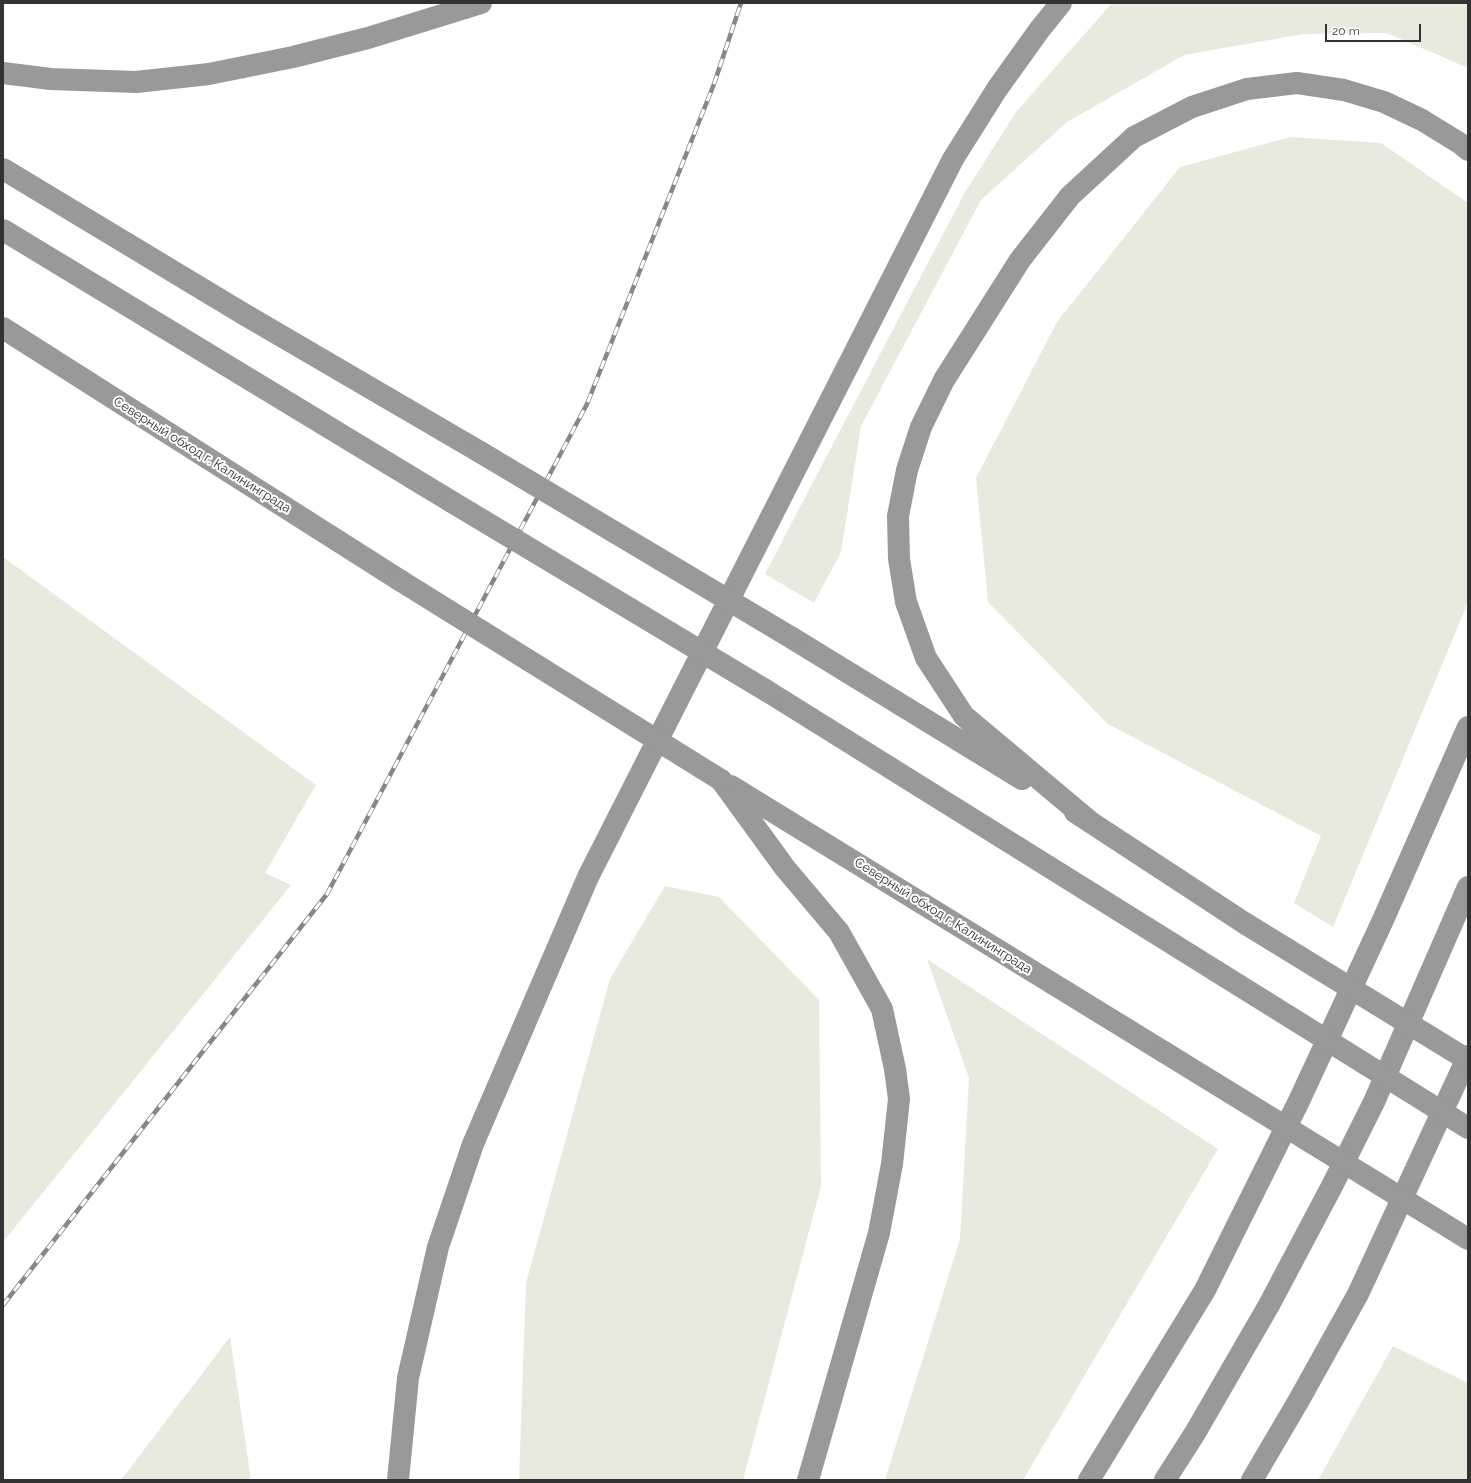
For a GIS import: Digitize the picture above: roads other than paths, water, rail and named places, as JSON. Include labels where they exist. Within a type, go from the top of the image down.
[{"type":"highway","points":[[3,73],[51,79],[136,82],[209,74],[293,57],[368,38],[481,3]]},
{"type":"highway","points":[[398,1480],[408,1378],[438,1247],[473,1144],[588,877],[953,159],[996,89],[1061,3]]},
{"type":"highway","points":[[1088,820],[964,716],[926,658],[906,602],[898,559],[898,516],[907,470],[921,427],[944,380],[1020,260],[1070,196],[1134,136],[1192,107],[1247,89],[1297,84],[1344,90],[1384,102],[1422,120],[1461,144],[1468,150]]},
{"type":"highway","points":[[3,170],[792,638],[1088,820],[1246,924],[1468,1060]]},
{"type":"highway","points":[[3,230],[767,691],[1468,1128]]},
{"type":"highway","name":"Северный обход г. Калининграда","points":[[3,328],[401,581],[721,780],[1468,1239]]},
{"type":"highway","points":[[1089,1480],[1205,1290],[1298,1103],[1383,920],[1468,727]]},
{"type":"highway","points":[[721,780],[785,868],[839,932],[882,1009],[895,1069],[899,1099],[892,1164],[879,1234],[808,1480]]},
{"type":"highway","points":[[1165,1480],[1195,1433],[1269,1305],[1332,1186],[1374,1102],[1468,887]]},
{"type":"highway","points":[[1252,1480],[1300,1400],[1358,1294],[1468,1056]]},
{"type":"railway","points":[[3,1305],[327,894],[587,404],[714,84],[741,3]]}]
